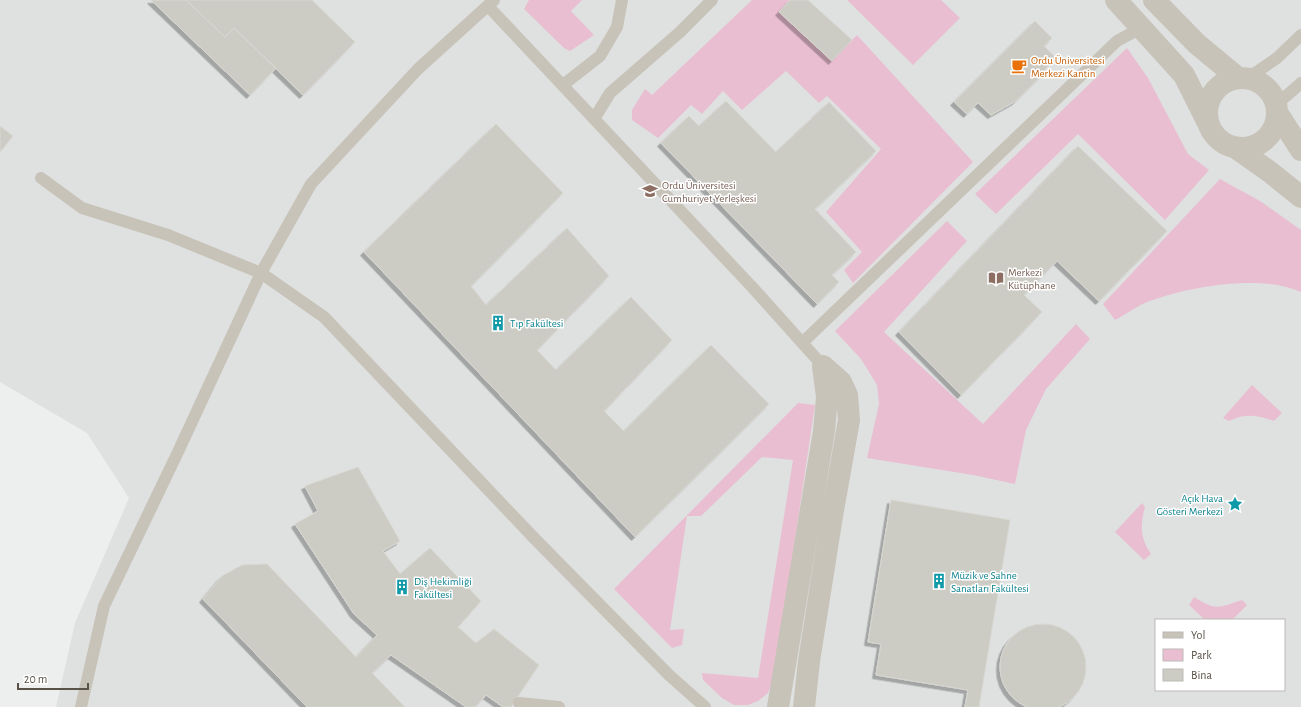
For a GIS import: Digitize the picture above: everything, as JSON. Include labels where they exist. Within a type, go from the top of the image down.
[{"type":"street","points":[[1116,0],[1184,75],[1212,132],[1218,140],[1226,145],[1236,148],[1246,149],[1256,146],[1264,141],[1274,129],[1277,109]]},
{"type":"street","points":[[1154,0],[1197,44],[1243,78]]},
{"type":"street","points":[[1208,123],[1208,102],[1213,93],[1220,86],[1228,81],[1243,78],[1258,81],[1273,95],[1277,109],[1301,150]]},
{"type":"street","points":[[1236,148],[1270,172],[1301,197]]},
{"type":"street","points":[[778,707],[824,431],[827,397],[823,366]]},
{"type":"street","points":[[804,707],[832,516],[849,420],[847,395],[841,382],[823,366]]},
{"type":"lane","points":[[563,85],[600,56],[617,27],[622,0]]},
{"type":"lane","points":[[594,119],[610,93],[680,32],[712,0]]},
{"type":"lane","points":[[81,707],[104,606],[180,447],[260,273],[311,184],[418,69],[491,3],[594,119],[748,282],[823,366]]},
{"type":"lane","points":[[803,342],[1117,41],[1141,28]]},
{"type":"lane","points":[[1243,78],[1277,58],[1301,35]]},
{"type":"lane","points":[[1277,109],[1301,83]]},
{"type":"lane","points":[[41,178],[82,208],[168,235],[260,273],[324,317],[535,539],[669,675],[705,707]]},
{"type":"lane","points":[[519,703],[559,707]]},
{"type":"shaded area","name":"Ordu Üniversitesi Cumhuriyet Yerleşkesi","points":[[0,0],[1301,0],[1301,707],[56,707],[75,623],[129,498],[87,433],[0,382]]},
{"type":"green space","points":[[529,0],[582,0],[571,11],[594,35],[570,51],[564,48],[524,9]]},
{"type":"green space","points":[[752,0],[790,0],[779,12],[832,61],[857,35],[973,162],[853,283],[844,270],[862,252],[826,212],[881,149],[827,96],[819,103],[786,71],[742,110],[723,91],[702,114],[691,105],[658,138],[632,120],[632,110],[645,89],[652,95]]},
{"type":"green space","points":[[847,0],[941,0],[960,18],[913,65]]},
{"type":"green space","points":[[1127,48],[1148,78],[1188,154],[1209,170],[1165,220],[1078,134],[996,214],[975,194]]},
{"type":"green space","points":[[1220,179],[1260,201],[1301,230],[1301,292],[1285,287],[1266,284],[1246,283],[1205,287],[1150,301],[1115,320],[1103,304]]},
{"type":"green space","points":[[947,221],[967,241],[884,332],[983,424],[1076,324],[1090,339],[1046,389],[1026,430],[1015,484],[973,475],[867,458],[879,404],[877,385],[861,359],[835,331]]},
{"type":"green space","points":[[1252,385],[1282,413],[1274,421],[1262,417],[1251,416],[1235,418],[1229,421],[1223,418]]},
{"type":"green space","points":[[798,403],[815,405],[775,674],[768,693],[758,701],[748,705],[734,705],[722,698],[703,680],[702,673],[758,678],[793,460],[762,457],[701,516],[687,516],[670,630],[684,629],[682,645],[672,648],[614,589]]},
{"type":"green space","points":[[1142,503],[1145,507],[1142,520],[1143,537],[1151,554],[1144,560],[1115,532]]},
{"type":"green space","points":[[1194,597],[1217,607],[1242,600],[1247,605],[1233,619],[1204,619],[1189,605]]},
{"type":"building","points":[[151,0],[186,0],[225,37],[234,28],[276,68],[250,95]]},
{"type":"building","points":[[186,0],[312,0],[355,42],[303,95],[234,28],[225,37]]},
{"type":"building","points":[[790,0],[808,0],[852,40],[832,61],[779,12]]},
{"type":"building","name":"Ordu Üniversitesi Merkezi Kantin","points":[[1035,21],[1052,38],[1044,46],[1054,56],[1042,75],[1016,101],[991,115],[978,103],[967,114],[954,102]]},
{"type":"building","points":[[726,101],[776,152],[829,102],[876,151],[815,209],[856,252],[832,275],[839,282],[817,304],[661,143],[689,116],[699,126]]},
{"type":"building","name":"Tıp Fakültesi","points":[[496,124],[563,193],[471,286],[486,305],[567,228],[609,276],[537,350],[556,370],[631,297],[672,340],[604,411],[624,431],[711,345],[769,404],[635,537],[364,252]]},
{"type":"building","points":[[0,126],[13,136],[0,152]]},
{"type":"building","name":"Merkezi Kütüphane","points":[[1078,146],[1167,231],[1099,301],[1057,261],[1024,295],[1042,312],[961,395],[899,332]]},
{"type":"building","name":"Diş Hekimliği Fakültesi","points":[[358,467],[400,541],[383,551],[400,574],[430,548],[481,601],[458,627],[476,643],[494,629],[539,665],[511,707],[503,707],[486,695],[475,707],[466,707],[391,655],[372,673],[405,707],[307,707],[203,599],[222,576],[242,565],[267,564],[356,657],[377,635],[354,614],[295,524],[318,511],[305,486]]},
{"type":"building","name":"Müzik ve Sahne Sanatları Fakültesi","points":[[891,500],[1010,520],[979,707],[965,707],[968,690],[876,675],[881,644],[868,642]]},
{"type":"building","name":"Müzik ve Sahne Sanatları Fakültesi","points":[[1035,625],[1051,625],[1067,631],[1079,643],[1085,659],[1085,675],[1079,691],[1067,703],[1055,708],[1031,708],[1019,703],[1007,691],[1001,675],[1001,659],[1007,643],[1019,631]]},
{"type":"place","name":"Ordu Üniversitesi Merkezi Kantin","points":[[1019,66]]},
{"type":"place","name":"Ordu Üniversitesi Cumhuriyet Yerleşkesi","points":[[650,191]]},
{"type":"place","name":"Merkezi Kütüphane","points":[[996,278]]},
{"type":"place","name":"Tıp Fakültesi","points":[[498,323]]},
{"type":"place","name":"Açık Hava Gösteri Merkezi","points":[[1235,504]]},
{"type":"place","name":"Müzik ve Sahne Sanatları Fakültesi","points":[[939,581]]},
{"type":"place","name":"Diş Hekimliği Fakültesi","points":[[402,587]]}]
